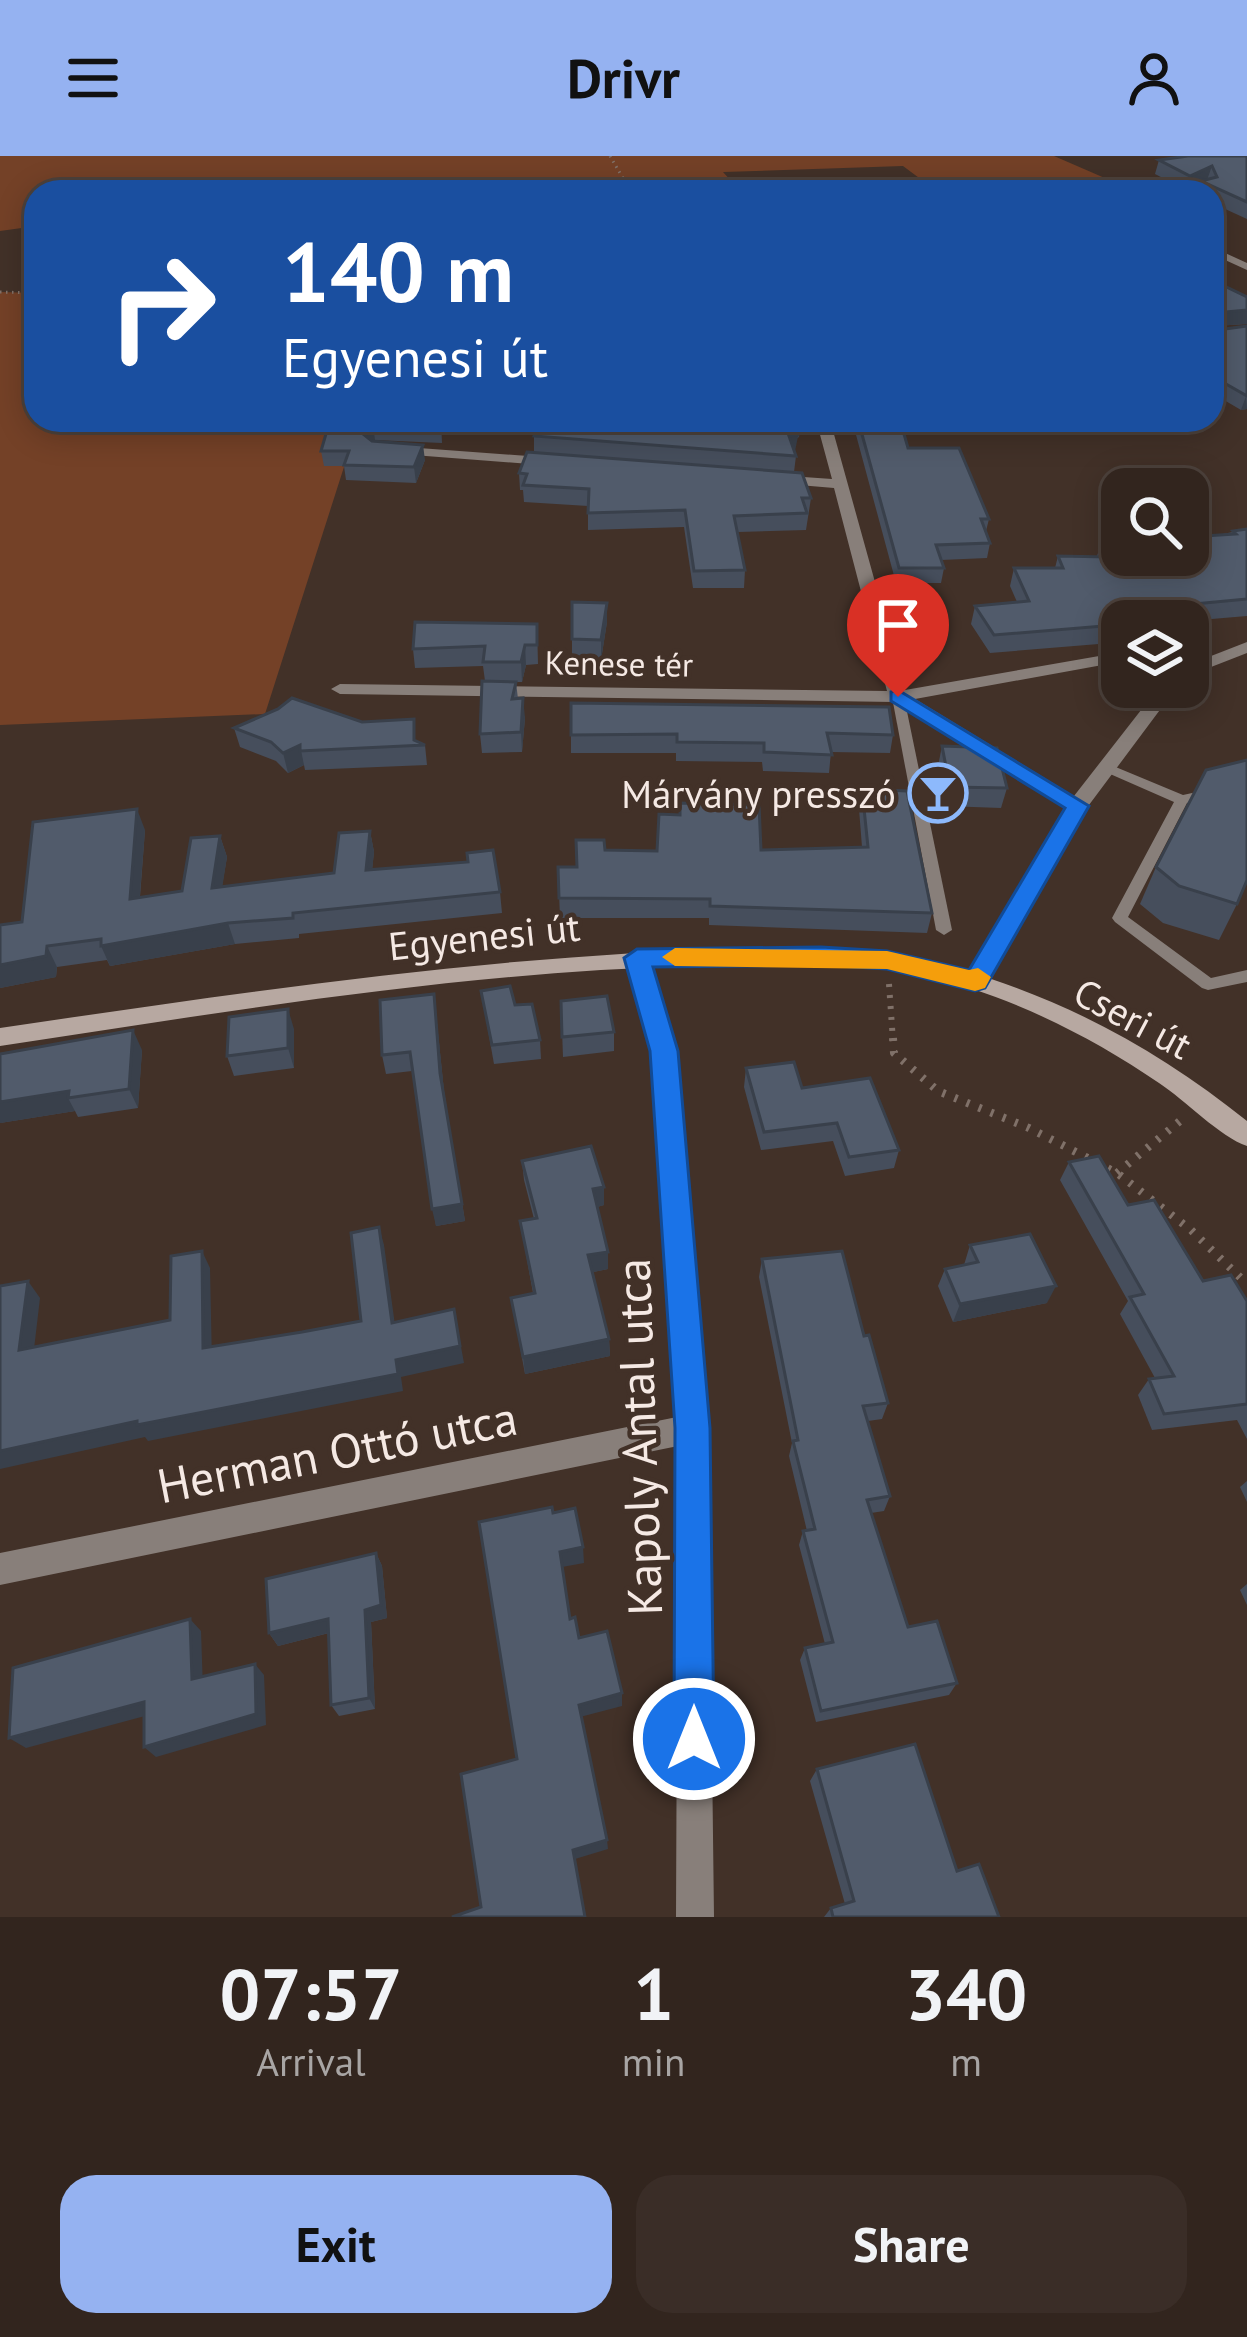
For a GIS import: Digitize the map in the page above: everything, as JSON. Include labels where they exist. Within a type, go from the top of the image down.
[{"type":"street","points":[[826,432],[898,697],[1077,806]]},
{"type":"street","points":[[377,448],[562,463]]},
{"type":"street","points":[[746,477],[838,484]]},
{"type":"street","points":[[1209,662],[1247,647]]},
{"type":"street","name":"Kenese tér","points":[[340,689],[898,697],[1101,660]]},
{"type":"street","points":[[975,982],[1077,806],[1152,708]]},
{"type":"street","name":"Egyenesi út","points":[[0,1036],[479,968],[637,958],[887,960],[975,982]]},
{"type":"street","name":"Kapoly Antal utca","points":[[637,958],[664,1051],[693,1428],[694,1917]]},
{"type":"street","name":"Cseri út","points":[[975,982],[1091,1032],[1207,1100],[1247,1136]]},
{"type":"street","name":"Herman Ottó utca","points":[[0,1569],[693,1428]]},
{"type":"lane","points":[[898,697],[944,930]]},
{"type":"lane","points":[[1106,766],[1182,800],[1247,785]]},
{"type":"lane","points":[[1182,800],[1120,918],[1208,985],[1247,976]]},
{"type":"path","points":[[887,960],[894,1053],[938,1091],[1029,1128],[1117,1173],[1191,1230],[1247,1284]]},
{"type":"path","points":[[1117,1173],[1207,1100]]},
{"type":"shaded area","points":[[0,156],[1054,156],[1109,180],[922,180],[903,166],[723,172],[730,180],[24,180],[24,228],[0,231]]},
{"type":"shaded area","points":[[0,292],[24,293],[24,432],[355,432],[265,714],[0,725]]},
{"type":"building","points":[[1247,156],[1247,202],[1224,192],[1224,180],[1205,180],[1217,177],[1212,166],[1190,176],[1159,160]]},
{"type":"building","points":[[1224,286],[1247,297],[1247,310],[1224,312]]},
{"type":"building","points":[[1247,326],[1247,396],[1224,383],[1224,329]]},
{"type":"building","points":[[327,432],[365,432],[372,441],[423,445],[414,467],[344,465],[349,451],[321,451]]},
{"type":"building","points":[[536,432],[797,435],[789,436],[796,456],[534,436]]},
{"type":"building","points":[[861,432],[903,432],[908,448],[959,448],[989,519],[981,519],[990,543],[936,545],[944,568],[899,568]]},
{"type":"building","points":[[527,452],[802,473],[811,498],[802,498],[807,513],[734,516],[745,570],[694,571],[685,510],[588,513],[589,489],[523,485],[527,474],[519,473]]},
{"type":"building","points":[[1247,529],[1247,599],[1101,600],[1101,626],[994,635],[975,606],[1029,601],[1014,568],[1063,568],[1058,556],[1101,557],[1101,576],[1209,576],[1209,536],[1236,534],[1233,531]]},
{"type":"building","points":[[572,602],[607,603],[601,640],[572,639]]},
{"type":"building","points":[[415,622],[537,624],[537,645],[525,645],[521,662],[483,662],[485,646],[413,649]]},
{"type":"building","points":[[482,681],[516,682],[512,699],[523,698],[521,732],[480,734]]},
{"type":"building","points":[[292,698],[362,722],[414,719],[414,740],[425,745],[300,751],[300,745],[283,753],[271,742],[234,728]]},
{"type":"building","points":[[571,703],[889,707],[893,735],[827,733],[832,755],[764,752],[764,743],[677,742],[677,734],[571,735]]},
{"type":"building","points":[[942,746],[997,748],[1007,788],[950,787]]},
{"type":"building","points":[[1247,760],[1247,880],[1237,904],[1179,886],[1156,867],[1206,770]]},
{"type":"building","points":[[862,789],[907,791],[932,913],[710,906],[710,899],[559,898],[558,867],[577,867],[576,840],[604,840],[605,850],[657,851],[659,814],[680,815],[680,803],[759,805],[761,850],[868,847]]},
{"type":"building","points":[[137,809],[130,899],[182,891],[191,838],[220,836],[212,888],[334,873],[339,833],[370,831],[366,870],[468,862],[467,853],[493,850],[500,892],[293,913],[293,918],[228,923],[101,946],[101,939],[47,946],[46,956],[0,965],[0,925],[22,922],[33,822]]},
{"type":"building","points":[[510,986],[515,1005],[532,1004],[540,1040],[492,1045],[481,991]]},
{"type":"building","points":[[434,994],[440,1073],[462,1204],[432,1209],[410,1052],[382,1055],[380,1000]]},
{"type":"building","points":[[607,996],[614,1032],[562,1037],[561,1001]]},
{"type":"building","points":[[288,1009],[288,1048],[227,1056],[229,1017]]},
{"type":"building","points":[[133,1030],[129,1089],[68,1098],[69,1091],[0,1102],[0,1054]]},
{"type":"building","points":[[794,1062],[802,1088],[870,1078],[899,1150],[849,1157],[837,1123],[764,1132],[746,1068]]},
{"type":"building","points":[[591,1146],[604,1187],[593,1189],[608,1252],[588,1255],[609,1339],[523,1357],[511,1298],[535,1293],[520,1221],[537,1218],[522,1161]]},
{"type":"building","points":[[1099,1156],[1128,1205],[1154,1200],[1203,1281],[1231,1275],[1247,1301],[1247,1404],[1164,1414],[1149,1379],[1174,1376],[1130,1297],[1144,1294],[1069,1162]]},
{"type":"building","points":[[379,1227],[392,1323],[454,1309],[460,1346],[396,1360],[398,1374],[0,1451],[0,1286],[28,1281],[19,1350],[170,1320],[171,1256],[202,1251],[203,1348],[361,1321],[351,1233]]},
{"type":"building","points":[[1030,1234],[1056,1286],[960,1304],[945,1269],[978,1262],[970,1245]]},
{"type":"building","points":[[842,1251],[888,1403],[863,1406],[890,1496],[867,1500],[908,1627],[937,1621],[957,1683],[821,1711],[805,1648],[833,1642],[803,1531],[815,1529],[793,1441],[798,1440],[762,1259]]},
{"type":"building","points":[[552,1507],[553,1513],[575,1508],[583,1547],[560,1552],[570,1619],[575,1617],[579,1638],[607,1631],[622,1693],[579,1705],[607,1840],[573,1850],[585,1917],[452,1917],[481,1907],[461,1774],[517,1759],[479,1522]]},
{"type":"building","points":[[376,1553],[381,1605],[365,1610],[369,1698],[331,1705],[328,1619],[269,1633],[266,1579]]},
{"type":"building","points":[[190,1619],[192,1679],[255,1664],[256,1714],[144,1747],[144,1702],[9,1738],[13,1668]]},
{"type":"building","points":[[915,1744],[957,1871],[979,1864],[999,1917],[833,1917],[831,1908],[854,1901],[817,1769]]},
{"type":"slow traffic","points":[[675,957],[887,960],[975,982],[978,977]]},
{"type":"place","name":"Márvány presszó","points":[[938,793]]},
{"type":"route","points":[[694,1739],[693,1428],[664,1051],[637,958],[887,960],[975,982],[1077,806],[898,697]]}]
